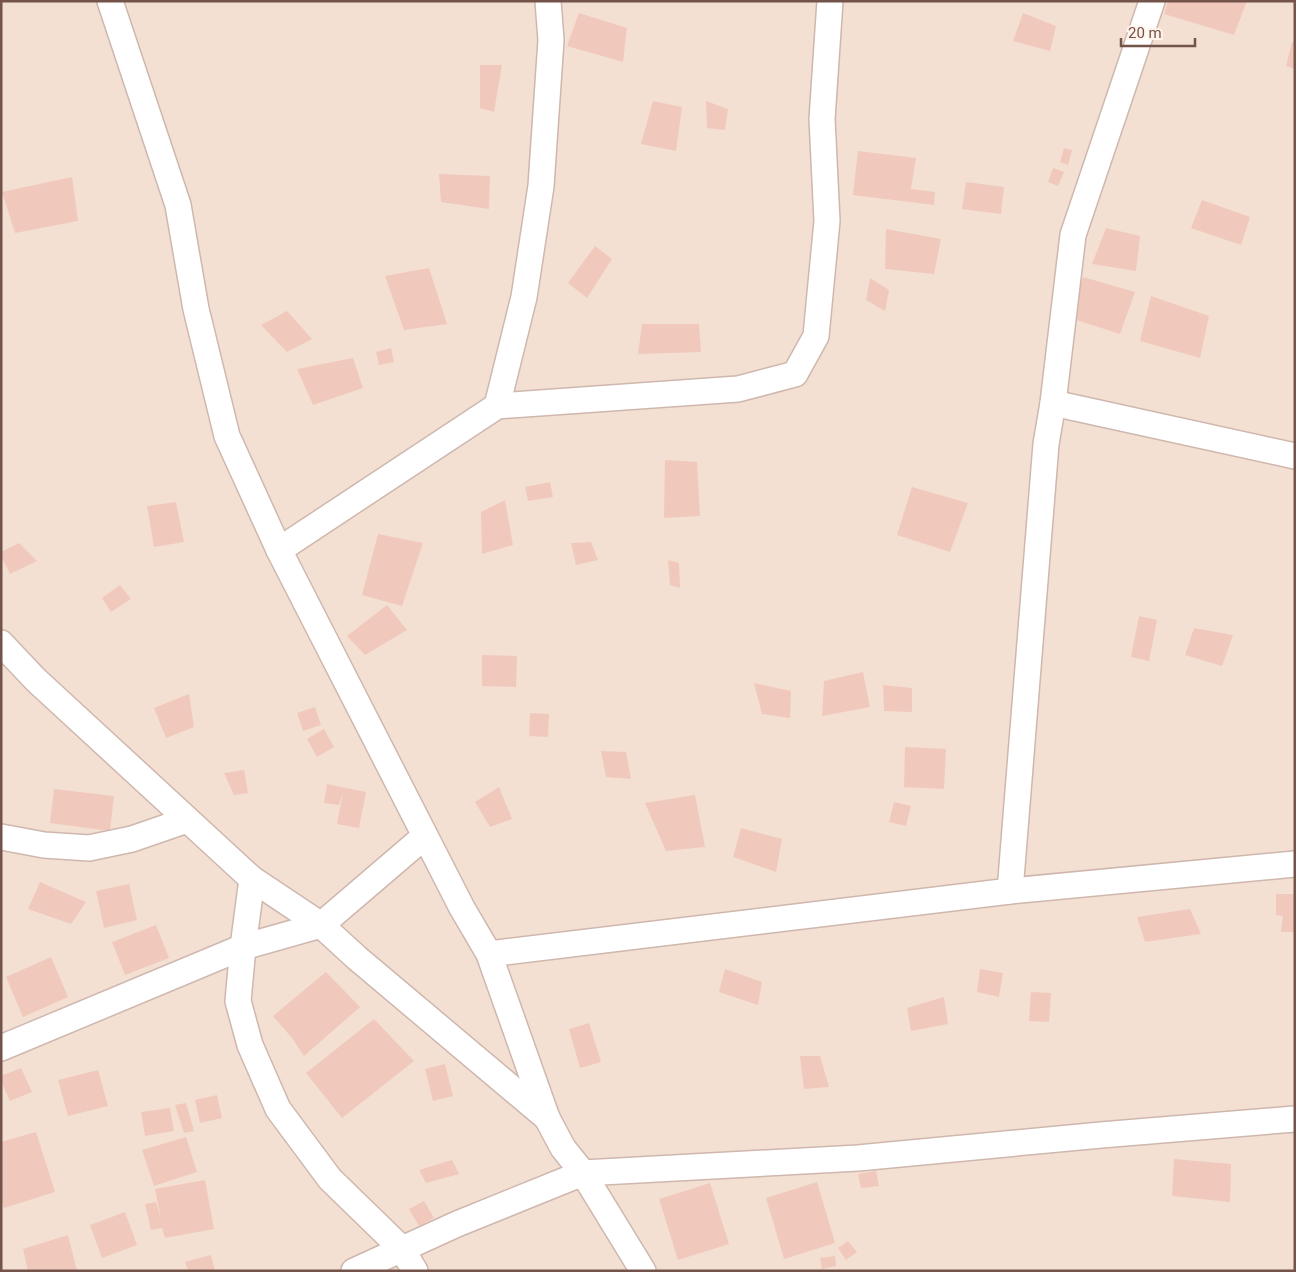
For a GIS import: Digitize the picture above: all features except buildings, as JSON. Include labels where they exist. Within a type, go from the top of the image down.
[{"type":"street","points":[[110,1],[178,205],[196,309],[227,436],[279,550],[462,908],[489,954],[547,1118],[563,1148],[583,1173],[643,1271]]},
{"type":"street","points":[[497,406],[524,297],[541,186],[551,40],[548,1]]},
{"type":"street","points":[[279,550],[497,406],[738,389],[795,374],[816,336],[818,316],[826,220],[822,119],[830,1]]},
{"type":"street","points":[[1010,891],[1046,444],[1053,403],[1073,235],[1152,1]]},
{"type":"street","points":[[1053,403],[1295,456]]},
{"type":"street","points":[[1,643],[36,680],[252,879],[322,925],[365,964],[547,1118]]},
{"type":"street","points":[[1,837],[44,845],[89,848],[132,838],[187,820]]},
{"type":"street","points":[[1,1048],[243,947],[322,925],[425,836]]},
{"type":"street","points":[[489,954],[1010,891],[1295,864]]},
{"type":"street","points":[[252,879],[238,1001],[250,1045],[278,1109],[330,1178],[402,1249],[415,1271]]},
{"type":"street","points":[[354,1271],[457,1224],[583,1173],[858,1158],[1295,1119]]},
{"type":"shaded area","points":[[1,1],[1295,1],[1295,1271],[1,1271]]}]
